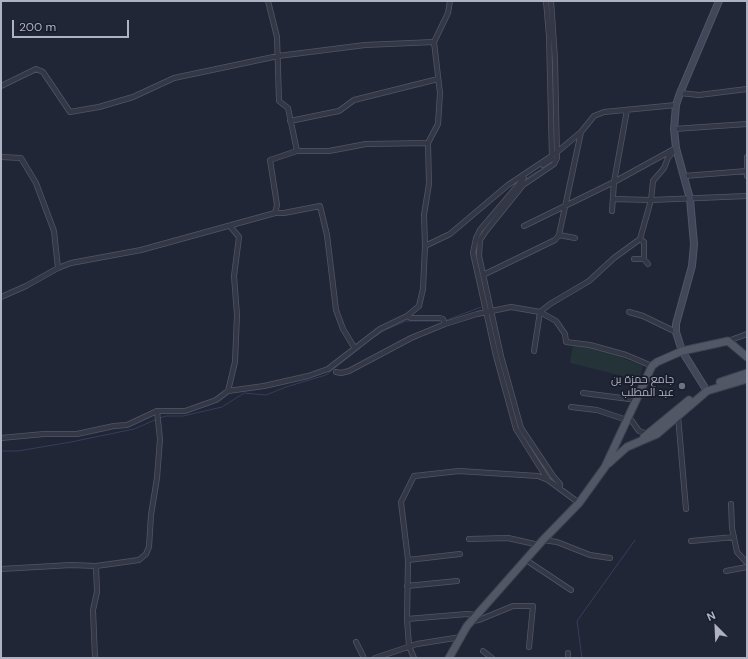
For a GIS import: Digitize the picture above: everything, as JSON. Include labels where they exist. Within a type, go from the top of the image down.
[{"type":"main road","points":[[691,65],[692,55],[714,1]]},
{"type":"main road","points":[[706,389],[682,351],[676,332],[676,324],[692,266],[694,244],[690,199],[676,148],[674,129],[676,105],[680,93],[719,1]]},
{"type":"main road","points":[[449,658],[472,621],[541,543],[579,503],[605,467],[652,366],[657,362],[682,351],[728,341],[747,357]]},
{"type":"main road","points":[[605,467],[620,453],[638,442],[706,389],[747,373]]},
{"type":"main road","points":[[638,442],[657,434],[706,389],[747,379]]},
{"type":"street","points":[[268,1],[277,37],[279,101],[288,108],[297,151]]},
{"type":"street","points":[[1,438],[44,434],[77,434],[126,425],[157,411],[185,411],[216,400],[228,391],[264,386],[308,376],[328,369],[354,347],[386,325],[407,316],[419,306],[423,289],[425,246],[424,215],[429,184],[428,143],[438,124],[440,93],[434,42],[448,13],[450,1]]},
{"type":"street","points":[[546,1],[551,36]]},
{"type":"street","points":[[548,480],[516,429],[496,356],[479,256],[479,245],[483,236],[523,185],[554,164],[557,158],[554,154],[551,1]]},
{"type":"street","points":[[1,86],[36,69],[43,72],[70,112],[98,107],[133,97],[174,78],[278,56],[365,45],[434,42]]},
{"type":"street","points":[[290,120],[339,111],[354,100],[438,79]]},
{"type":"street","points":[[680,93],[700,95],[747,89]]},
{"type":"street","points":[[425,246],[450,234],[508,185],[554,154],[581,132],[594,116],[604,112],[676,105]]},
{"type":"street","points":[[612,211],[614,182],[627,110]]},
{"type":"street","points":[[674,129],[747,124]]},
{"type":"street","points":[[483,275],[555,240],[559,235],[581,132]]},
{"type":"street","points":[[275,213],[277,205],[270,160],[297,151],[329,151],[366,144],[428,143]]},
{"type":"street","points":[[524,226],[614,182],[676,148]]},
{"type":"street","points":[[534,351],[540,312],[550,304],[589,281],[614,258],[640,239],[651,200],[653,181],[664,168],[668,158],[676,148]]},
{"type":"street","points":[[554,154],[550,161],[519,181],[478,234],[474,248],[474,259],[521,428],[560,484],[560,489]]},
{"type":"street","points":[[1,157],[21,158],[36,183],[54,231],[58,268]]},
{"type":"street","points":[[747,157],[747,176]]},
{"type":"street","points":[[684,176],[747,171]]},
{"type":"street","points":[[613,199],[651,200],[747,196]]},
{"type":"street","points":[[1,297],[26,286],[70,262],[166,244],[275,213],[284,213],[320,206],[327,235],[336,310],[343,329],[354,347]]},
{"type":"street","points":[[228,391],[235,362],[237,315],[234,276],[238,245],[238,237],[230,226]]},
{"type":"street","points":[[559,235],[575,238]]},
{"type":"street","points":[[640,239],[644,242],[644,259],[648,264]]},
{"type":"street","points":[[634,259],[644,259]]},
{"type":"street","points":[[336,372],[341,373],[349,371],[410,338],[445,324],[489,311],[511,308],[540,312],[556,321],[561,327],[566,342],[590,345],[626,355],[652,366]]},
{"type":"street","points":[[629,312],[643,316],[676,332]]},
{"type":"street","points":[[407,316],[411,318],[440,318],[443,319],[445,324]]},
{"type":"street","points":[[728,341],[747,334]]},
{"type":"street","points":[[583,393],[637,400]]},
{"type":"street","points":[[571,407],[597,410],[628,418],[639,431],[648,434]]},
{"type":"street","points":[[1,569],[71,565],[96,566],[139,560],[146,554],[149,547],[151,515],[157,478],[159,426],[157,411]]},
{"type":"street","points":[[678,416],[686,509]]},
{"type":"street","points":[[414,658],[409,646],[406,586],[408,560],[400,502],[414,476],[459,470],[538,476],[548,480],[579,503]]},
{"type":"street","points":[[731,504],[737,552],[747,563]]},
{"type":"street","points":[[691,541],[734,537]]},
{"type":"street","points":[[469,539],[508,538],[541,543],[557,542],[590,555],[610,558]]},
{"type":"street","points":[[408,560],[460,554]]},
{"type":"street","points":[[526,560],[571,590]]},
{"type":"street","points":[[95,658],[93,610],[97,592],[96,566]]},
{"type":"street","points":[[726,570],[747,567]]},
{"type":"street","points":[[406,586],[457,581]]},
{"type":"street","points":[[472,621],[479,620],[513,606],[533,606],[529,647]]},
{"type":"street","points":[[407,619],[467,614],[477,615]]},
{"type":"street","points":[[375,658],[409,646],[461,637]]},
{"type":"street","points":[[356,642],[364,658]]},
{"type":"street","points":[[483,651],[492,658]]},
{"type":"shaded area","points":[[573,345],[591,348],[643,366],[639,380],[570,363]]},
{"type":"waterway","points":[[552,43],[552,82]]},
{"type":"waterway","points":[[525,179],[545,167]]},
{"type":"waterway","points":[[480,235],[490,221]]},
{"type":"waterway","points":[[477,246],[476,256],[483,286]]},
{"type":"waterway","points":[[447,320],[481,307]]},
{"type":"waterway","points":[[368,341],[385,330],[406,321],[441,321]]},
{"type":"waterway","points":[[160,418],[166,416],[183,416],[222,407],[244,393],[266,395],[286,387],[326,375],[360,348]]},
{"type":"waterway","points":[[498,351],[499,357]]},
{"type":"waterway","points":[[500,360],[519,429]]},
{"type":"waterway","points":[[1,451],[18,451],[71,442],[134,429],[157,419]]},
{"type":"waterway","points":[[528,443],[555,482]]},
{"type":"waterway","points":[[582,658],[577,621],[635,540]]},
{"type":"place","name":"جامع حمزة بن عبد المطلب","points":[[682,386]]}]
